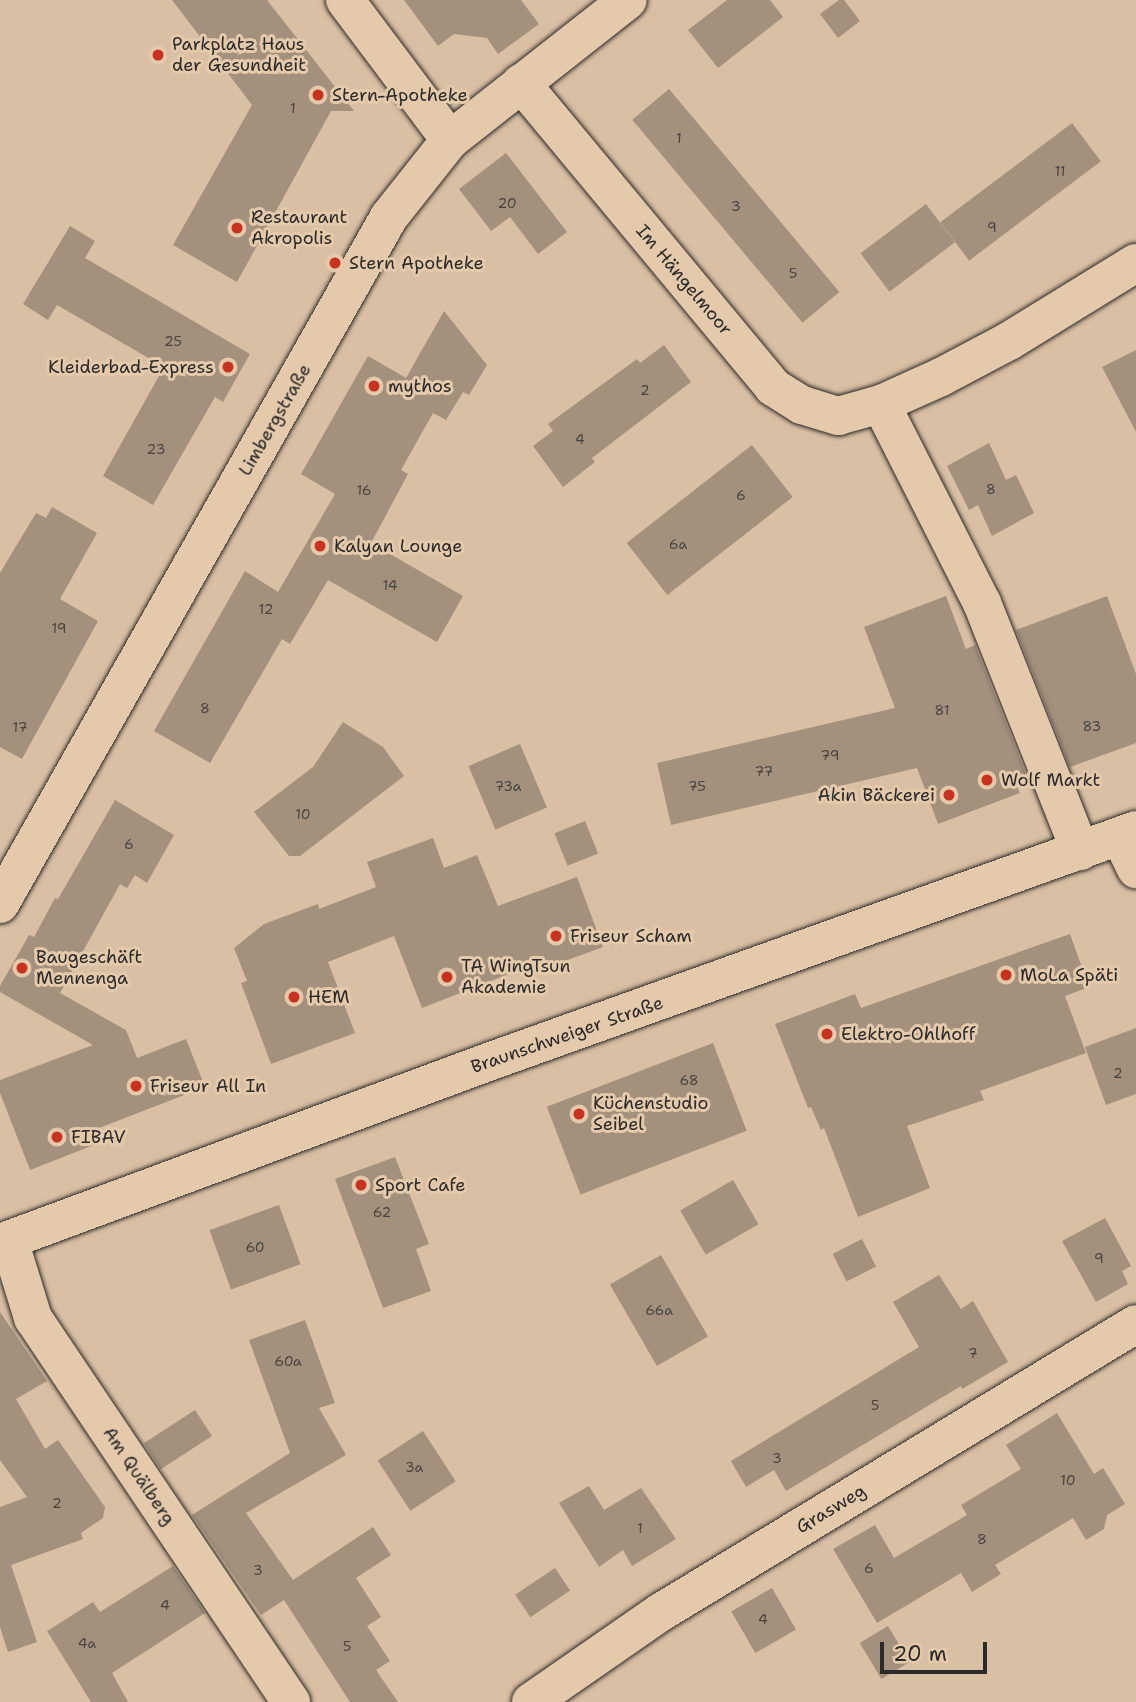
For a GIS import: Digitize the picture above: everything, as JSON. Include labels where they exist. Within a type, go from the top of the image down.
[{"type":"street","points":[[345,0],[450,140]]},
{"type":"street","name":"Limbergstraße","points":[[0,904],[389,217],[450,140],[628,0]]},
{"type":"street","name":"Im Hängelmoor","points":[[522,83],[773,387],[802,405],[838,416],[881,404],[1009,341],[1136,263]]},
{"type":"street","points":[[881,404],[982,603],[1080,852]]},
{"type":"street","name":"Braunschweiger Straße","points":[[4,1242],[491,1061],[1080,852],[1131,845]]},
{"type":"street","name":"Am Quälberg","points":[[4,1242],[33,1318],[291,1702]]},
{"type":"street","name":"Grasweg","points":[[531,1702],[661,1612],[1136,1324]]},
{"type":"building","points":[[172,0],[267,0],[354,111],[331,111],[237,282],[173,245],[252,105]]},
{"type":"building","points":[[404,0],[521,0],[539,24],[498,54],[487,38],[454,34],[438,46]]},
{"type":"building","points":[[727,0],[770,0],[783,17],[718,68],[688,30]]},
{"type":"building","points":[[839,0],[844,0],[860,21],[838,38],[820,14]]},
{"type":"building","points":[[669,89],[839,292],[803,323],[632,120]]},
{"type":"building","points":[[1072,123],[1101,161],[969,261],[940,222]]},
{"type":"building","points":[[506,153],[567,232],[538,254],[510,217],[491,231],[459,189]]},
{"type":"building","points":[[926,204],[955,242],[889,292],[861,253]]},
{"type":"building","points":[[70,226],[95,241],[85,258],[250,354],[223,402],[215,397],[153,505],[103,476],[164,367],[57,305],[48,320],[23,304]]},
{"type":"building","points":[[444,311],[487,365],[469,395],[463,392],[446,420],[433,413],[401,470],[408,474],[371,543],[463,596],[437,642],[328,580],[290,644],[282,639],[210,763],[154,731],[245,571],[278,592],[335,494],[301,474],[368,356],[406,378]]},
{"type":"building","points":[[664,345],[691,382],[592,458],[595,462],[563,487],[533,446],[553,431],[548,424],[637,359],[640,363]]},
{"type":"building","points":[[1136,350],[1136,432],[1102,367]]},
{"type":"building","points":[[989,443],[1006,480],[1016,475],[1034,513],[992,536],[978,505],[969,510],[947,466]]},
{"type":"building","points":[[752,445],[793,497],[667,595],[627,543]]},
{"type":"building","points":[[52,507],[97,533],[60,599],[98,621],[22,759],[0,747],[0,573],[36,513],[46,518]]},
{"type":"building","points":[[946,596],[966,649],[975,645],[1029,782],[1017,787],[1020,793],[938,824],[917,768],[671,825],[657,763],[895,708],[864,627]]},
{"type":"building","points":[[1107,596],[1136,674],[1136,743],[1070,767],[1016,630]]},
{"type":"building","points":[[343,722],[383,747],[404,776],[300,856],[289,856],[254,812],[313,767]]},
{"type":"building","points":[[520,744],[547,808],[495,829],[468,766]]},
{"type":"building","points":[[115,800],[174,835],[147,883],[135,875],[127,888],[120,884],[60,993],[126,1030],[137,1058],[186,1039],[205,1087],[94,1130],[99,1143],[30,1170],[0,1093],[0,1080],[93,1045],[0,992],[0,986],[29,935],[34,937],[55,898],[58,899]]},
{"type":"building","points":[[585,821],[598,853],[568,866],[554,833]]},
{"type":"building","points":[[433,838],[444,868],[477,855],[498,906],[577,877],[603,947],[532,973],[529,966],[422,1008],[394,936],[328,962],[355,1033],[271,1064],[241,983],[247,981],[234,948],[264,924],[318,904],[319,909],[376,887],[367,862]]},
{"type":"building","points":[[1070,934],[1089,987],[1065,996],[1086,1053],[980,1091],[984,1100],[907,1126],[930,1188],[858,1217],[824,1128],[821,1130],[811,1107],[808,1108],[775,1024],[855,994],[861,1008]]},
{"type":"building","points":[[1136,1028],[1136,1094],[1106,1105],[1085,1047]]},
{"type":"building","points":[[713,1043],[747,1131],[581,1195],[547,1107]]},
{"type":"building","points":[[395,1157],[429,1244],[416,1249],[431,1291],[383,1308],[335,1179]]},
{"type":"building","points":[[733,1180],[759,1224],[706,1255],[680,1210]]},
{"type":"building","points":[[279,1205],[301,1264],[231,1290],[209,1230]]},
{"type":"building","points":[[1105,1218],[1131,1266],[1122,1271],[1128,1284],[1096,1302],[1062,1241]]},
{"type":"building","points":[[862,1239],[876,1267],[847,1282],[833,1254]]},
{"type":"building","points":[[661,1255],[708,1336],[657,1366],[610,1284]]},
{"type":"building","points":[[939,1275],[961,1309],[973,1301],[1008,1362],[962,1389],[961,1386],[786,1491],[774,1470],[746,1487],[731,1461],[919,1347],[893,1302]]},
{"type":"building","points":[[0,1312],[47,1381],[16,1399],[45,1449],[58,1440],[105,1507],[103,1518],[81,1533],[83,1539],[11,1565],[37,1642],[8,1652],[0,1627],[0,1507],[27,1497],[0,1460]]},
{"type":"building","points":[[305,1320],[335,1403],[319,1408],[346,1455],[246,1513],[293,1580],[373,1527],[391,1555],[356,1578],[381,1617],[367,1626],[390,1661],[376,1670],[398,1702],[350,1702],[284,1600],[261,1615],[192,1515],[290,1453],[249,1340]]},
{"type":"building","points":[[195,1410],[212,1436],[161,1469],[144,1443]]},
{"type":"building","points":[[1057,1413],[1094,1474],[1103,1468],[1125,1504],[1107,1515],[1104,1529],[1086,1540],[1073,1518],[995,1565],[1001,1574],[972,1592],[961,1573],[877,1623],[833,1549],[875,1525],[894,1558],[967,1515],[961,1505],[1021,1469],[1006,1445]]},
{"type":"building","points":[[423,1431],[456,1481],[410,1511],[378,1460]]},
{"type":"building","points":[[589,1486],[604,1510],[641,1488],[676,1539],[632,1566],[623,1550],[599,1567],[559,1503]]},
{"type":"building","points":[[173,1566],[205,1613],[112,1673],[128,1702],[91,1702],[47,1631],[93,1602],[100,1612]]},
{"type":"building","points":[[555,1568],[570,1590],[530,1617],[515,1595]]},
{"type":"building","points":[[772,1588],[796,1630],[755,1653],[731,1612]]},
{"type":"building","points":[[888,1626],[910,1662],[881,1679],[860,1643]]},
{"type":"place","name":"Parkplatz Haus der Gesundheit","points":[[158,55]]},
{"type":"place","name":"Stern-Apotheke","points":[[318,95]]},
{"type":"place","name":"Restaurant Akropolis","points":[[237,228]]},
{"type":"place","name":"Stern Apotheke","points":[[335,263]]},
{"type":"place","name":"Kleiderbad-Express","points":[[228,367]]},
{"type":"place","name":"mythos","points":[[374,386]]},
{"type":"place","name":"Kalyan Lounge","points":[[320,546]]},
{"type":"place","name":"Wolf Markt","points":[[987,780]]},
{"type":"place","name":"Akin Bäckerei","points":[[949,795]]},
{"type":"place","name":"Friseur Scham","points":[[556,936]]},
{"type":"place","name":"Baugeschäft Mennenga","points":[[22,968]]},
{"type":"place","name":"MoLa Späti","points":[[1006,975]]},
{"type":"place","name":"TA WingTsun Akademie","points":[[447,977]]},
{"type":"place","name":"HEM","points":[[294,997]]},
{"type":"place","name":"Elektro-Ohlhoff","points":[[827,1034]]},
{"type":"place","name":"Friseur All In","points":[[136,1086]]},
{"type":"place","name":"Küchenstudio Seibel","points":[[579,1114]]},
{"type":"place","name":"FIBAV","points":[[57,1137]]},
{"type":"place","name":"Sport Cafe","points":[[361,1185]]}]
